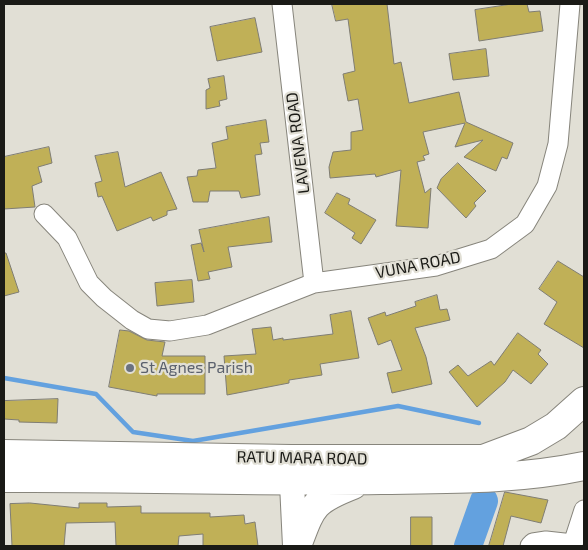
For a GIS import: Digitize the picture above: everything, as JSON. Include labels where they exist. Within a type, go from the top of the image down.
[{"type":"highway","name":"RATU MARA ROAD","points":[[4,478],[292,470],[483,459],[531,441],[556,426],[584,401]]},
{"type":"highway","name":"RATU MARA ROAD","points":[[4,454],[292,470],[363,481],[541,475],[584,466]]},
{"type":"highway","points":[[296,546],[310,514],[318,502],[325,496],[363,481]]},
{"type":"main road","points":[[292,470],[296,546]]},
{"type":"street","name":"LAVENA ROAD","points":[[282,4],[314,283]]},
{"type":"street","name":"VUNA ROAD","points":[[44,214],[67,238],[89,283],[132,320],[148,329],[170,331],[207,325],[314,283],[436,266],[490,249],[525,224],[547,186],[558,144],[570,4]]},
{"type":"street","points":[[530,546],[533,543],[546,541],[573,544],[584,510]]},
{"type":"building","points":[[332,4],[387,4],[394,64],[401,62],[409,103],[459,92],[466,122],[513,143],[507,159],[502,157],[496,171],[464,157],[483,140],[455,147],[465,123],[423,132],[429,154],[423,156],[425,160],[417,162],[425,193],[431,188],[428,228],[396,226],[401,170],[376,177],[375,174],[330,178],[329,167],[333,152],[351,150],[351,132],[363,130],[358,99],[348,101],[343,74],[355,71],[348,19],[336,21]]},
{"type":"building","points":[[512,4],[527,4],[529,12],[540,11],[543,31],[479,41],[475,10]]},
{"type":"building","points":[[255,18],[262,52],[217,61],[210,27]]},
{"type":"building","points":[[486,49],[489,76],[453,80],[449,54]]},
{"type":"building","points":[[224,76],[227,99],[219,101],[220,106],[206,109],[206,90],[210,88],[208,79]]},
{"type":"building","points":[[266,120],[269,142],[260,143],[262,154],[255,155],[260,195],[241,198],[239,191],[210,191],[208,202],[193,202],[187,177],[197,176],[198,170],[216,168],[212,143],[228,139],[226,127]]},
{"type":"building","points":[[49,147],[52,163],[38,167],[42,182],[32,186],[35,207],[4,209],[4,157]]},
{"type":"building","points":[[118,152],[125,187],[161,172],[177,209],[167,211],[167,215],[153,221],[151,217],[117,231],[102,196],[98,197],[95,183],[102,181],[95,156]]},
{"type":"building","points":[[458,163],[486,191],[474,203],[476,206],[466,218],[437,188],[441,179]]},
{"type":"building","points":[[337,193],[350,199],[348,204],[376,220],[361,244],[352,238],[355,233],[325,213]]},
{"type":"building","points":[[269,217],[272,242],[228,247],[232,267],[208,272],[210,279],[198,281],[191,245],[201,243],[204,252],[199,230]]},
{"type":"building","points":[[4,253],[6,253],[19,292],[4,296]]},
{"type":"building","points":[[558,261],[584,277],[584,348],[544,324],[557,302],[539,289]]},
{"type":"building","points":[[192,280],[194,302],[157,306],[155,283]]},
{"type":"building","points":[[437,295],[440,310],[447,309],[450,320],[415,328],[426,357],[432,384],[392,393],[387,373],[402,370],[391,340],[378,345],[368,318],[385,312],[386,316],[416,306],[415,302]]},
{"type":"building","points":[[351,311],[359,358],[320,364],[322,375],[289,380],[289,383],[227,395],[224,356],[256,354],[252,329],[271,327],[273,340],[333,334],[330,315]]},
{"type":"building","points":[[120,330],[129,331],[147,340],[165,342],[162,356],[205,356],[205,394],[157,394],[157,396],[109,387]]},
{"type":"building","points":[[518,333],[541,350],[538,354],[548,364],[531,384],[513,370],[505,382],[477,407],[449,372],[458,365],[468,376],[491,361],[494,365]]},
{"type":"building","points":[[58,399],[57,423],[19,422],[19,420],[4,419],[4,401]]},
{"type":"building","points":[[505,492],[548,500],[541,523],[511,516],[503,546],[489,546]]},
{"type":"building","points":[[30,503],[79,508],[79,503],[107,503],[107,507],[141,506],[141,513],[210,513],[210,517],[244,515],[245,524],[255,522],[258,546],[203,546],[203,534],[179,536],[178,546],[116,546],[115,522],[66,523],[64,546],[12,546],[10,504]]},
{"type":"building","points":[[411,517],[432,517],[432,546],[411,546]]},
{"type":"waterway","points":[[4,378],[96,394],[133,432],[193,441],[398,406],[479,423]]},
{"type":"waterway","points":[[468,546],[484,501]]},
{"type":"place","name":"St Agnes Parish","points":[[130,368]]}]
